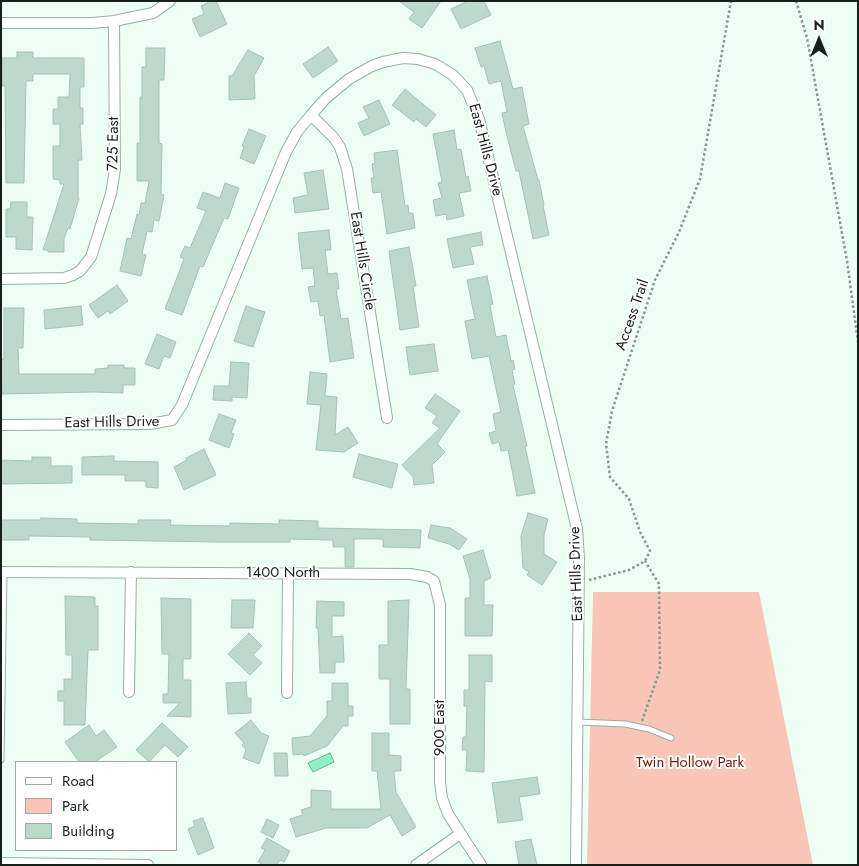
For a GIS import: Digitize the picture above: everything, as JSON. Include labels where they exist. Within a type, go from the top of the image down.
[{"type":"street","points":[[1,23],[92,23],[153,13],[170,1]]},
{"type":"street","name":"725 East","points":[[1,279],[64,278],[73,275],[87,264],[91,256],[111,194],[115,169],[114,20]]},
{"type":"street","name":"East Hills Drive","points":[[1,425],[150,424],[172,420],[182,405],[286,152],[310,114],[337,88],[355,75],[378,64],[403,58],[426,61],[444,69],[460,82],[472,99],[479,119],[574,515],[578,544],[579,583],[576,865]]},
{"type":"street","name":"East Hills Circle","points":[[310,114],[334,138],[342,152],[347,169],[388,418]]},
{"type":"street","name":"1400 North","points":[[2,572],[410,574],[427,577],[434,581]]},
{"type":"street","points":[[129,692],[131,572]]},
{"type":"street","points":[[287,692],[288,573]]},
{"type":"street","name":"900 East","points":[[434,581],[440,605],[441,790],[444,806],[481,865]]},
{"type":"street","points":[[416,865],[460,834]]},
{"type":"street","points":[[1,864],[148,865]]},
{"type":"lane","points":[[1,760],[2,572]]},
{"type":"lane","points":[[578,722],[625,724],[650,729],[671,738]]},
{"type":"path","name":"Access Trail","points":[[645,561],[650,551],[640,532],[629,499],[610,477],[606,444],[612,411],[655,280],[680,232],[700,179],[731,1]]},
{"type":"path","points":[[796,1],[806,38],[845,251],[858,342]]},
{"type":"path","points":[[579,583],[629,570],[645,561],[659,584],[660,670],[640,727]]},
{"type":"green space","name":"Twin Hollow Park","points":[[593,592],[759,592],[813,865],[587,865]]},
{"type":"shaded area","points":[[330,753],[334,762],[313,772],[308,763]]},
{"type":"building","points":[[211,1],[216,1],[227,24],[200,37],[192,19],[204,14],[201,6]]},
{"type":"building","points":[[399,1],[441,1],[422,28],[409,19],[414,12]]},
{"type":"building","points":[[468,1],[484,1],[491,15],[461,29],[451,9]]},
{"type":"building","points":[[500,41],[513,89],[522,87],[529,124],[523,126],[539,180],[549,235],[533,239],[519,171],[516,171],[502,113],[507,112],[501,81],[489,84],[484,66],[481,67],[475,48]]},
{"type":"building","points":[[328,47],[338,61],[313,78],[303,64]]},
{"type":"building","points":[[146,48],[165,48],[164,80],[159,80],[159,143],[162,144],[161,194],[164,195],[159,221],[154,220],[152,232],[147,231],[142,254],[146,255],[141,276],[120,271],[127,238],[131,239],[141,203],[145,203],[149,181],[137,181],[137,143],[140,143],[142,67],[146,67]]},
{"type":"building","points":[[248,50],[264,58],[254,76],[255,99],[229,100],[229,76],[232,76]]},
{"type":"building","points":[[17,52],[33,52],[33,58],[84,58],[84,87],[80,87],[80,108],[83,108],[83,124],[80,124],[82,160],[78,160],[79,198],[70,229],[68,228],[64,239],[64,252],[48,252],[48,250],[43,250],[64,184],[60,184],[60,180],[53,179],[53,146],[60,146],[60,124],[53,124],[53,109],[58,109],[58,97],[69,97],[70,74],[33,74],[33,81],[26,81],[24,183],[6,183],[5,86],[2,86],[2,58],[17,58]]},
{"type":"building","points":[[405,89],[436,115],[426,127],[416,119],[414,122],[392,105]]},
{"type":"building","points":[[379,100],[390,124],[364,136],[358,123],[369,118],[363,107]]},
{"type":"building","points":[[249,129],[266,136],[254,164],[240,158],[244,147],[242,146]]},
{"type":"building","points":[[454,130],[457,150],[461,149],[466,177],[468,176],[471,191],[459,193],[464,216],[447,220],[446,214],[436,216],[433,200],[442,198],[438,183],[442,182],[433,134]]},
{"type":"building","points":[[397,150],[405,206],[408,205],[409,213],[413,213],[415,228],[387,234],[381,192],[373,193],[371,178],[374,178],[372,164],[375,163],[374,153]]},
{"type":"building","points":[[323,170],[329,209],[295,213],[293,198],[308,195],[304,173]]},
{"type":"building","points":[[225,183],[239,188],[228,219],[224,218],[203,267],[200,266],[182,315],[165,309],[184,259],[180,257],[185,246],[190,248],[206,211],[197,208],[203,192],[220,198]]},
{"type":"building","points":[[11,202],[27,202],[27,217],[33,217],[32,250],[16,249],[16,237],[6,237],[6,209],[10,209]]},
{"type":"building","points":[[329,230],[331,250],[325,250],[328,274],[337,273],[339,289],[336,289],[341,319],[348,318],[354,358],[330,362],[324,315],[320,316],[318,301],[311,302],[308,287],[315,286],[313,268],[302,269],[298,233]]},
{"type":"building","points":[[481,232],[483,245],[470,247],[474,264],[453,268],[447,239]]},
{"type":"building","points":[[409,247],[416,286],[413,286],[419,327],[400,330],[389,251]]},
{"type":"building","points":[[487,276],[493,304],[490,305],[496,337],[506,335],[511,361],[513,360],[515,369],[512,370],[515,384],[513,385],[527,446],[525,446],[535,493],[517,496],[508,450],[501,451],[499,442],[492,444],[489,433],[496,431],[493,414],[501,412],[489,356],[472,359],[465,321],[475,319],[467,280]]},
{"type":"building","points":[[117,285],[128,301],[110,314],[108,311],[98,318],[89,305]]},
{"type":"building","points":[[81,306],[83,325],[45,329],[44,310]]},
{"type":"building","points":[[246,306],[265,312],[253,347],[234,341]]},
{"type":"building","points":[[4,308],[24,308],[23,348],[18,348],[19,374],[95,374],[95,369],[108,368],[108,365],[124,365],[124,368],[135,368],[135,385],[123,385],[123,393],[2,394],[1,359],[4,359]]},
{"type":"building","points":[[157,334],[176,342],[170,358],[164,356],[159,369],[145,364]]},
{"type":"building","points":[[434,344],[438,371],[410,375],[406,347]]},
{"type":"building","points":[[231,362],[249,363],[247,398],[232,397],[232,401],[213,400],[214,386],[229,386]]},
{"type":"building","points":[[310,372],[327,374],[325,396],[337,397],[335,435],[348,427],[358,443],[344,452],[316,450],[321,405],[307,404]]},
{"type":"building","points":[[435,394],[460,411],[437,444],[445,452],[432,465],[434,483],[414,485],[413,477],[402,465],[440,428],[432,423],[437,416],[425,408]]},
{"type":"building","points":[[219,414],[236,420],[231,433],[234,434],[229,448],[209,440]]},
{"type":"building","points":[[204,449],[216,475],[184,490],[174,467],[187,460],[186,458]]},
{"type":"building","points":[[359,454],[398,464],[392,488],[353,477]]},
{"type":"building","points":[[114,456],[114,461],[158,462],[158,488],[146,487],[146,481],[125,481],[125,475],[82,475],[82,457]]},
{"type":"building","points":[[32,457],[51,457],[51,466],[72,466],[72,483],[1,484],[1,460],[32,461]]},
{"type":"building","points":[[528,513],[548,519],[544,535],[544,554],[557,562],[542,585],[527,575],[529,572],[523,568],[521,536]]},
{"type":"building","points":[[41,518],[77,519],[77,523],[138,524],[138,520],[171,520],[170,525],[230,526],[230,523],[279,524],[279,520],[318,521],[318,528],[421,530],[420,548],[383,547],[383,539],[354,539],[354,567],[345,567],[345,547],[333,547],[333,540],[290,539],[290,542],[218,542],[90,540],[90,537],[29,536],[29,540],[1,540],[1,520],[41,520]]},
{"type":"building","points":[[431,525],[450,528],[467,539],[459,550],[449,544],[428,538]]},
{"type":"building","points":[[483,550],[491,578],[484,581],[484,605],[493,605],[492,636],[465,636],[465,598],[470,598],[470,579],[463,556]]},
{"type":"building","points":[[65,596],[95,597],[95,606],[98,606],[98,650],[88,650],[85,725],[64,725],[64,701],[58,701],[58,691],[64,691],[64,679],[72,679],[72,655],[66,655]]},
{"type":"building","points":[[161,598],[191,599],[191,659],[183,659],[183,680],[191,680],[191,717],[167,716],[180,703],[163,703],[163,694],[168,694],[169,654],[162,654]]},
{"type":"building","points":[[232,600],[255,600],[253,628],[231,628]]},
{"type":"building","points":[[409,600],[406,689],[410,689],[410,724],[390,724],[390,679],[379,679],[379,645],[388,645],[388,601]]},
{"type":"building","points":[[317,601],[344,602],[344,616],[332,616],[332,637],[343,636],[344,662],[335,662],[335,673],[320,673],[318,628],[316,628]]},
{"type":"building","points":[[249,633],[262,646],[253,655],[262,663],[250,675],[228,654]]},
{"type":"building","points":[[469,655],[492,655],[492,682],[485,681],[484,772],[466,771],[467,750],[462,750],[463,737],[466,737],[467,706],[464,706],[464,690],[469,690]]},
{"type":"building","points":[[246,682],[247,698],[251,698],[251,713],[228,714],[226,683]]},
{"type":"building","points":[[332,683],[348,683],[348,706],[353,706],[353,716],[348,716],[348,726],[343,726],[327,746],[304,756],[303,754],[293,755],[292,738],[310,736],[327,716],[327,701],[332,701]]},
{"type":"building","points":[[251,720],[261,733],[269,736],[259,764],[243,758],[246,750],[242,745],[244,743],[235,733]]},
{"type":"building","points":[[162,723],[188,747],[178,757],[165,745],[150,761],[136,750]]},
{"type":"building","points":[[89,725],[96,736],[104,730],[117,747],[96,761],[78,761],[65,742]]},
{"type":"building","points":[[372,733],[389,733],[389,755],[401,756],[401,771],[394,771],[396,792],[416,827],[402,836],[390,815],[367,828],[326,828],[296,837],[290,819],[303,815],[301,810],[311,807],[311,790],[331,791],[331,809],[381,809],[377,771],[372,771]]},
{"type":"building","points":[[274,753],[287,753],[288,776],[275,776]]},
{"type":"building","points":[[537,777],[540,794],[519,797],[523,820],[498,823],[492,783]]},
{"type":"building","points":[[203,818],[214,848],[198,855],[188,829],[195,826],[193,821]]},
{"type":"building","points":[[267,819],[279,825],[273,838],[261,832]]},
{"type":"building","points":[[267,838],[290,851],[284,862],[280,860],[277,865],[264,865],[258,862],[265,850],[261,848]]},
{"type":"building","points":[[531,839],[537,865],[519,865],[515,842]]}]
